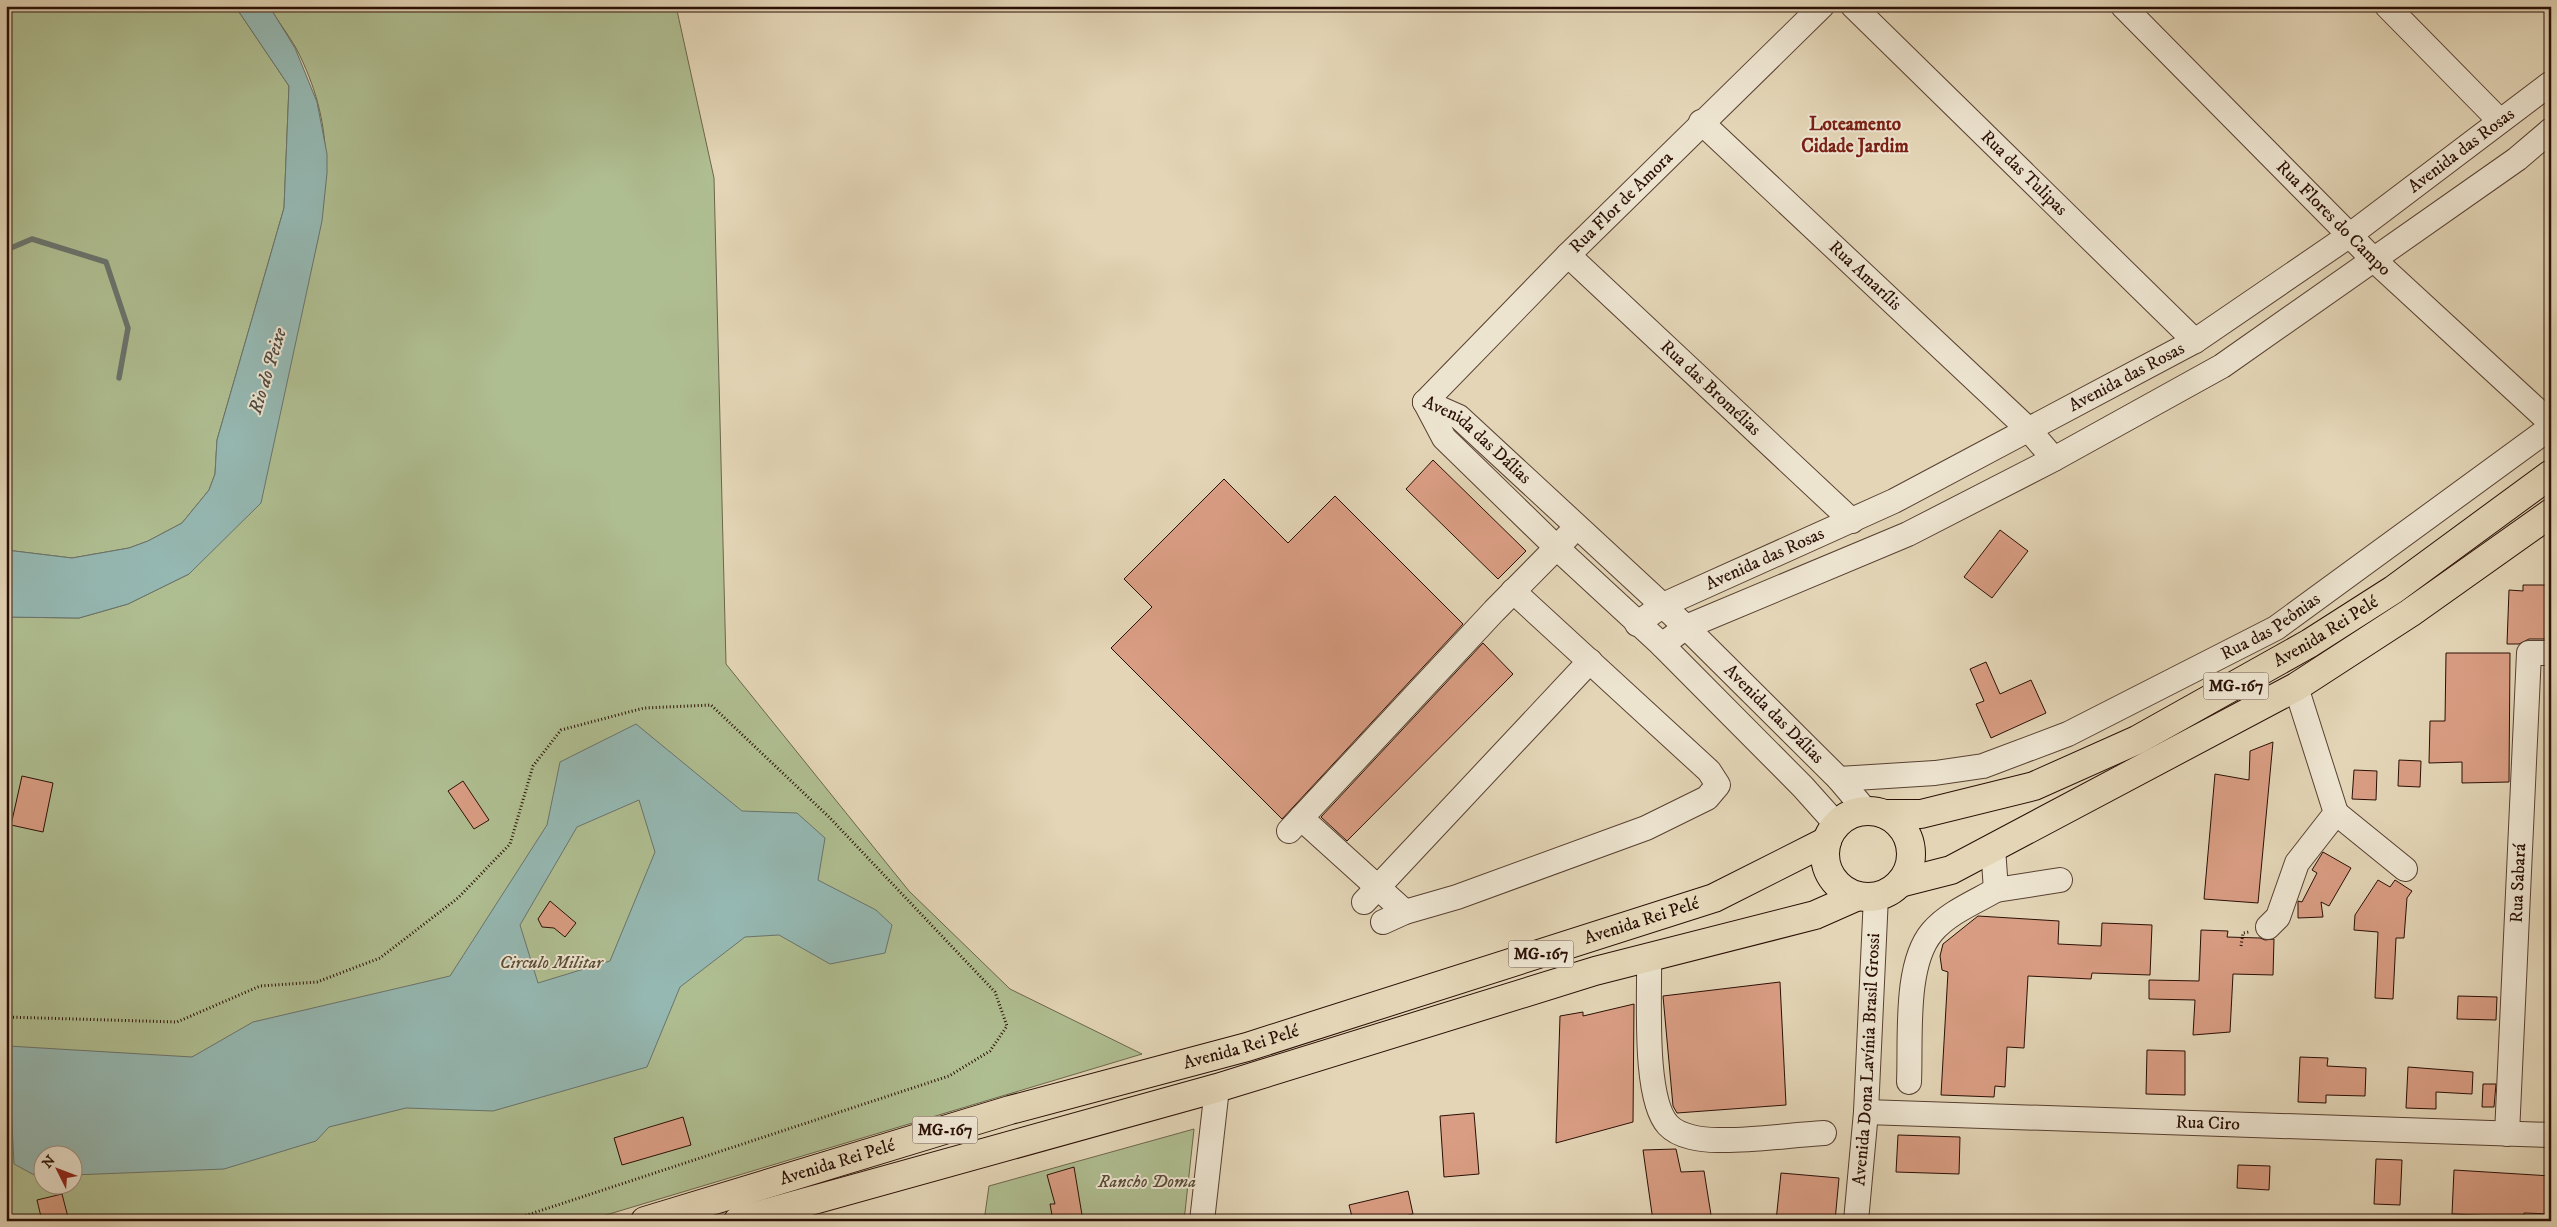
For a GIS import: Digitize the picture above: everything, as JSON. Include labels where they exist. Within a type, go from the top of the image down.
[{"type":"main road","name":"Avenida Rei Pelé","points":[[1875,812],[1921,814],[2034,786],[2137,740],[2310,643],[2393,590],[2551,474]]},
{"type":"main road","name":"Avenida Rei Pelé","points":[[1900,883],[1951,870],[2296,687],[2410,613],[2551,514]]},
{"type":"main road","points":[[1875,812],[1896,820],[1905,831],[1910,844],[1909,864],[1900,883],[1893,889],[1867,896],[1838,885],[1831,875],[1825,853],[1832,833],[1850,815],[1875,812]]},
{"type":"main road","name":"Avenida Rei Pelé","points":[[645,1221],[1010,1110],[1247,1047],[1714,898],[1832,833]]},
{"type":"main road","name":"Avenida Rei Pelé","points":[[746,1219],[1217,1088],[1535,989],[1815,915],[1867,896]]},
{"type":"street","name":"Rua Flor de Amora","points":[[1425,402],[1701,122],[1822,6]]},
{"type":"street","name":"Rua das Tulipas","points":[[1853,6],[2194,341]]},
{"type":"street","name":"Rua Flores do Campo","points":[[2123,6],[2374,260],[2551,425]]},
{"type":"street","points":[[2387,6],[2500,121]]},
{"type":"street","name":"Avenida das Rosas","points":[[1637,624],[1663,605],[1852,522],[2194,341],[2350,235],[2551,83]]},
{"type":"street","name":"Rua Amarílis","points":[[1701,122],[2029,430],[2054,460]]},
{"type":"street","name":"Avenida das Rosas","points":[[1662,645],[1686,627],[1908,534],[2054,460],[2222,366],[2518,159],[2551,130]]},
{"type":"street","name":"Rua das Bromélias","points":[[1568,255],[1852,522]]},
{"type":"street","name":"Avenida das Dálias","points":[[1425,402],[1459,417],[1663,605],[1839,779],[1875,812]]},
{"type":"street","name":"Avenida das Dálias","points":[[1425,402],[1444,438],[1637,624],[1662,645],[1803,787],[1832,833]]},
{"type":"street","name":"Rua das Peônias","points":[[1839,779],[1935,773],[1983,766],[2068,734],[2276,628],[2551,425]]},
{"type":"street","points":[[1405,912],[1371,894],[1295,824],[1577,526]]},
{"type":"street","points":[[1383,922],[1405,912],[1458,897],[1646,828],[1689,809],[1716,790],[1718,785],[1709,772],[1514,592]]},
{"type":"street","name":"Rua Sabará","points":[[2507,1134],[2529,653],[2551,653]]},
{"type":"street","points":[[1371,894],[1590,661]]},
{"type":"street","points":[[2296,687],[2336,813],[2404,869]]},
{"type":"street","points":[[2268,927],[2278,917],[2297,863],[2336,813]]},
{"type":"street","points":[[1993,848],[1996,890]]},
{"type":"street","points":[[1909,1082],[1913,996],[1921,949],[1933,932],[1946,920],[1996,890],[2060,880]]},
{"type":"street","name":"Avenida Dona Lavínia Brasil Grossi","points":[[1856,1221],[1866,1112],[1867,896]]},
{"type":"street","points":[[1649,958],[1652,1078],[1660,1114],[1669,1126],[1684,1134],[1718,1140],[1824,1133]]},
{"type":"street","points":[[1202,1221],[1217,1088]]},
{"type":"street","name":"Rua Ciro","points":[[1866,1112],[2551,1135]]},
{"type":"path","points":[[6,1018],[177,1022],[260,986],[317,982],[380,958],[458,898],[510,844],[533,766],[561,730],[644,708],[711,705],[829,817],[995,992],[1006,1026],[990,1051],[949,1076],[509,1221]]},
{"type":"green space","points":[[6,6],[235,6],[289,86],[284,208],[217,440],[215,474],[209,490],[182,523],[148,541],[129,548],[72,558],[6,550]]},
{"type":"green space","name":"Circulo Militar","points":[[269,6],[676,6],[714,178],[726,664],[909,891],[1010,989],[1142,1054],[586,1221],[6,1221],[6,617],[79,618],[128,604],[189,574],[311,269],[322,211],[326,157],[318,104],[309,76],[296,48]]},
{"type":"green space","name":"Rancho Doma","points":[[1194,1129],[1184,1221],[984,1221],[989,1186]]},
{"type":"water","name":"Rio do Peixe","points":[[235,6],[269,6],[295,48],[317,102],[327,154],[322,221],[261,503],[189,574],[128,604],[79,618],[6,617],[6,550],[72,558],[129,548],[148,541],[182,523],[209,490],[215,474],[217,440],[284,208],[289,86]]},
{"type":"water","points":[[636,724],[742,811],[797,813],[825,838],[818,880],[876,910],[892,925],[885,953],[830,964],[779,935],[745,937],[680,987],[647,1067],[493,1111],[406,1108],[329,1127],[316,1141],[224,1169],[82,1175],[82,1144],[32,1144],[32,1174],[14,1164],[8,1046],[192,1057],[253,1022],[450,976],[547,825],[560,762]],"holes":[[[639,800],[655,852],[610,961],[538,983],[520,925],[577,827]]]},
{"type":"building","points":[[1433,460],[1526,551],[1498,579],[1406,489]]},
{"type":"building","points":[[1224,479],[1288,543],[1335,496],[1463,624],[1282,819],[1111,648],[1152,607],[1124,579]]},
{"type":"building","points":[[2000,530],[2028,551],[1992,598],[1964,577]]},
{"type":"building","points":[[2523,585],[2551,585],[2551,639],[2529,639],[2519,644],[2507,644],[2509,590],[2523,591]]},
{"type":"building","points":[[1483,643],[1513,674],[1347,841],[1321,817]]},
{"type":"building","points":[[2446,653],[2510,653],[2509,782],[2462,783],[2462,762],[2429,763],[2430,721],[2445,721]]},
{"type":"building","points":[[1986,662],[2000,694],[2031,680],[2046,713],[1991,738],[1976,704],[1984,701],[1970,669]]},
{"type":"building","points":[[2273,742],[2258,903],[2204,899],[2215,774],[2249,780],[2250,751]]},
{"type":"building","points":[[2399,760],[2421,761],[2420,787],[2398,786]]},
{"type":"building","points":[[2354,770],[2377,771],[2376,800],[2352,799]]},
{"type":"building","points":[[22,776],[53,783],[43,832],[11,825]]},
{"type":"building","points":[[463,781],[489,820],[474,829],[448,791]]},
{"type":"building","points":[[2323,852],[2351,868],[2329,906],[2321,902],[2323,917],[2298,918],[2298,901],[2302,902],[2317,873],[2312,870]]},
{"type":"building","points":[[2378,880],[2390,887],[2395,880],[2412,891],[2407,898],[2404,938],[2396,938],[2393,999],[2375,998],[2378,932],[2354,930],[2355,915]]},
{"type":"building","points":[[550,901],[576,923],[565,937],[554,928],[542,927],[538,919]]},
{"type":"building","points":[[1978,916],[2059,921],[2058,944],[2101,946],[2102,923],[2152,925],[2150,975],[2092,973],[2091,979],[2028,976],[2024,1048],[2007,1047],[2005,1087],[1995,1086],[1994,1097],[1941,1095],[1948,972],[1942,970],[1940,956],[1943,944]]},
{"type":"building","points":[[2201,930],[2228,931],[2227,937],[2274,939],[2273,975],[2233,974],[2230,1032],[2193,1035],[2195,1000],[2149,999],[2149,980],[2199,981]]},
{"type":"building","points":[[1780,982],[1786,1105],[1677,1113],[1673,1106],[1663,996]]},
{"type":"building","points":[[2458,996],[2497,997],[2496,1020],[2457,1019]]},
{"type":"building","points":[[1634,1004],[1633,1122],[1556,1143],[1560,1016],[1583,1012],[1583,1016]]},
{"type":"building","points":[[2147,1050],[2185,1051],[2185,1095],[2146,1094]]},
{"type":"building","points":[[2300,1057],[2328,1058],[2327,1066],[2366,1068],[2365,1096],[2326,1095],[2326,1103],[2298,1102]]},
{"type":"building","points":[[2408,1067],[2473,1072],[2472,1094],[2436,1092],[2436,1109],[2406,1108]]},
{"type":"building","points":[[2483,1084],[2496,1084],[2494,1107],[2482,1107]]},
{"type":"building","points":[[1474,1113],[1479,1174],[1444,1177],[1440,1116]]},
{"type":"building","points":[[683,1117],[691,1145],[622,1165],[614,1138]]},
{"type":"building","points":[[1898,1135],[1960,1137],[1959,1174],[1896,1172]]},
{"type":"building","points":[[1676,1149],[1681,1172],[1704,1171],[1712,1221],[1653,1221],[1643,1150]]},
{"type":"building","points":[[2376,1159],[2402,1160],[2400,1205],[2374,1204]]},
{"type":"building","points":[[2238,1165],[2270,1166],[2269,1190],[2237,1188]]},
{"type":"building","points":[[1074,1167],[1083,1221],[1053,1221],[1050,1204],[1055,1204],[1047,1175]]},
{"type":"building","points":[[2454,1170],[2551,1176],[2551,1214],[2524,1213],[2524,1217],[2452,1214]]},
{"type":"building","points":[[1781,1173],[1839,1178],[1835,1221],[1776,1221]]},
{"type":"building","points":[[1408,1191],[1413,1214],[1385,1221],[1353,1221],[1349,1205]]},
{"type":"building","points":[[62,1194],[69,1221],[42,1221],[37,1200]]},
{"type":"waterway","points":[[6,250],[32,239],[106,262],[128,328],[119,378]]},
{"type":"district","name":"Loteamento Cidade Jardim","points":[[1855,135]]}]
